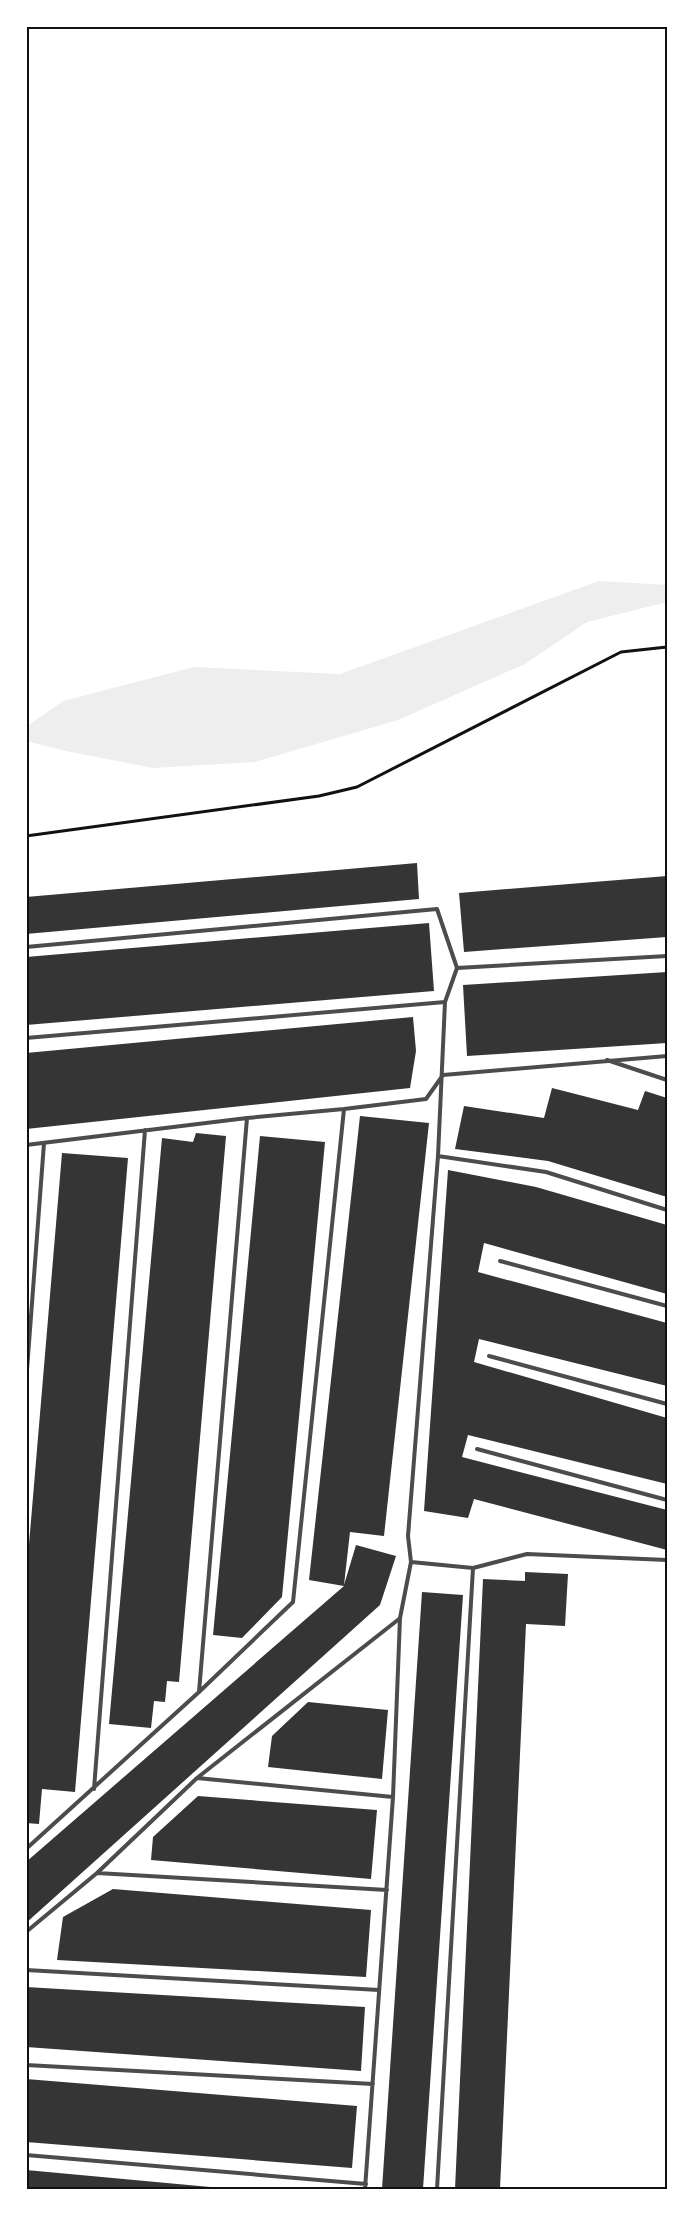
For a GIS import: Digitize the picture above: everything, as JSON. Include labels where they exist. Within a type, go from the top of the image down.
[{"type":"lane","points":[[26,947],[436,908],[457,968],[445,1002],[438,1156],[408,1536],[411,1562],[400,1618],[393,1797],[365,2186],[26,2155]]},
{"type":"lane","points":[[457,968],[667,956]]},
{"type":"lane","points":[[26,1038],[445,1002]]},
{"type":"lane","points":[[26,1145],[426,1098],[443,1074],[667,1056]]},
{"type":"lane","points":[[604,1060],[667,1080]]},
{"type":"lane","points":[[26,1849],[199,1692],[293,1602],[344,1109]]},
{"type":"lane","points":[[199,1692],[247,1118]]},
{"type":"lane","points":[[94,1789],[145,1130]]},
{"type":"lane","points":[[26,1384],[44,1143]]},
{"type":"lane","points":[[438,1156],[546,1172],[667,1210]]},
{"type":"lane","points":[[500,1261],[667,1306]]},
{"type":"lane","points":[[490,1356],[667,1404]]},
{"type":"lane","points":[[477,1449],[667,1500]]},
{"type":"lane","points":[[411,1562],[473,1568],[527,1554],[667,1560]]},
{"type":"lane","points":[[437,2189],[473,1568]]},
{"type":"lane","points":[[26,1932],[97,1873],[196,1778],[400,1618]]},
{"type":"lane","points":[[196,1778],[393,1797]]},
{"type":"lane","points":[[97,1873],[387,1890]]},
{"type":"lane","points":[[26,1970],[379,1990]]},
{"type":"lane","points":[[26,2065],[373,2084]]},
{"type":"path","points":[[26,836],[319,796],[356,787],[621,652],[667,646]]},
{"type":"shaded area","points":[[599,581],[667,585],[667,602],[587,622],[525,664],[398,720],[255,762],[153,768],[26,741],[26,727],[63,701],[194,667],[340,674]]},
{"type":"building","points":[[417,863],[419,899],[26,934],[26,897]]},
{"type":"building","points":[[667,876],[667,937],[464,952],[459,893]]},
{"type":"building","points":[[429,923],[434,991],[26,1025],[26,957]]},
{"type":"building","points":[[667,972],[667,1043],[467,1056],[463,985]]},
{"type":"building","points":[[413,1017],[416,1051],[410,1088],[26,1129],[26,1053]]},
{"type":"building","points":[[552,1088],[638,1110],[645,1091],[667,1098],[667,1197],[548,1161],[455,1149],[464,1106],[544,1118]]},
{"type":"building","points":[[360,1116],[429,1123],[384,1536],[350,1532],[344,1585],[356,1545],[396,1556],[380,1605],[26,1923],[26,1862],[344,1586],[309,1580]]},
{"type":"building","points":[[196,1133],[226,1136],[179,1682],[167,1681],[165,1702],[154,1701],[151,1728],[109,1724],[162,1138],[193,1142]]},
{"type":"building","points":[[260,1136],[325,1142],[282,1597],[242,1638],[213,1635]]},
{"type":"building","points":[[62,1153],[128,1158],[75,1792],[42,1789],[39,1824],[26,1823],[26,1580]]},
{"type":"building","points":[[448,1170],[536,1187],[667,1225],[667,1294],[484,1243],[478,1272],[667,1323],[667,1386],[479,1339],[474,1362],[667,1418],[667,1484],[468,1435],[462,1457],[667,1510],[667,1550],[474,1499],[468,1518],[424,1511]]},
{"type":"building","points":[[525,1572],[568,1574],[565,1626],[526,1624],[500,2189],[455,2189],[483,1579],[525,1581]]},
{"type":"building","points":[[422,1592],[463,1595],[423,2189],[382,2189]]},
{"type":"building","points":[[308,1702],[388,1710],[382,1779],[268,1767],[272,1736]]},
{"type":"building","points":[[198,1796],[377,1810],[371,1879],[151,1860],[153,1837]]},
{"type":"building","points":[[113,1889],[371,1910],[366,1977],[57,1960],[63,1917]]},
{"type":"building","points":[[26,1987],[365,2007],[361,2071],[26,2047]]},
{"type":"building","points":[[26,2079],[357,2106],[352,2168],[26,2142]]},
{"type":"building","points":[[26,2170],[210,2187],[210,2189],[26,2189]]}]
